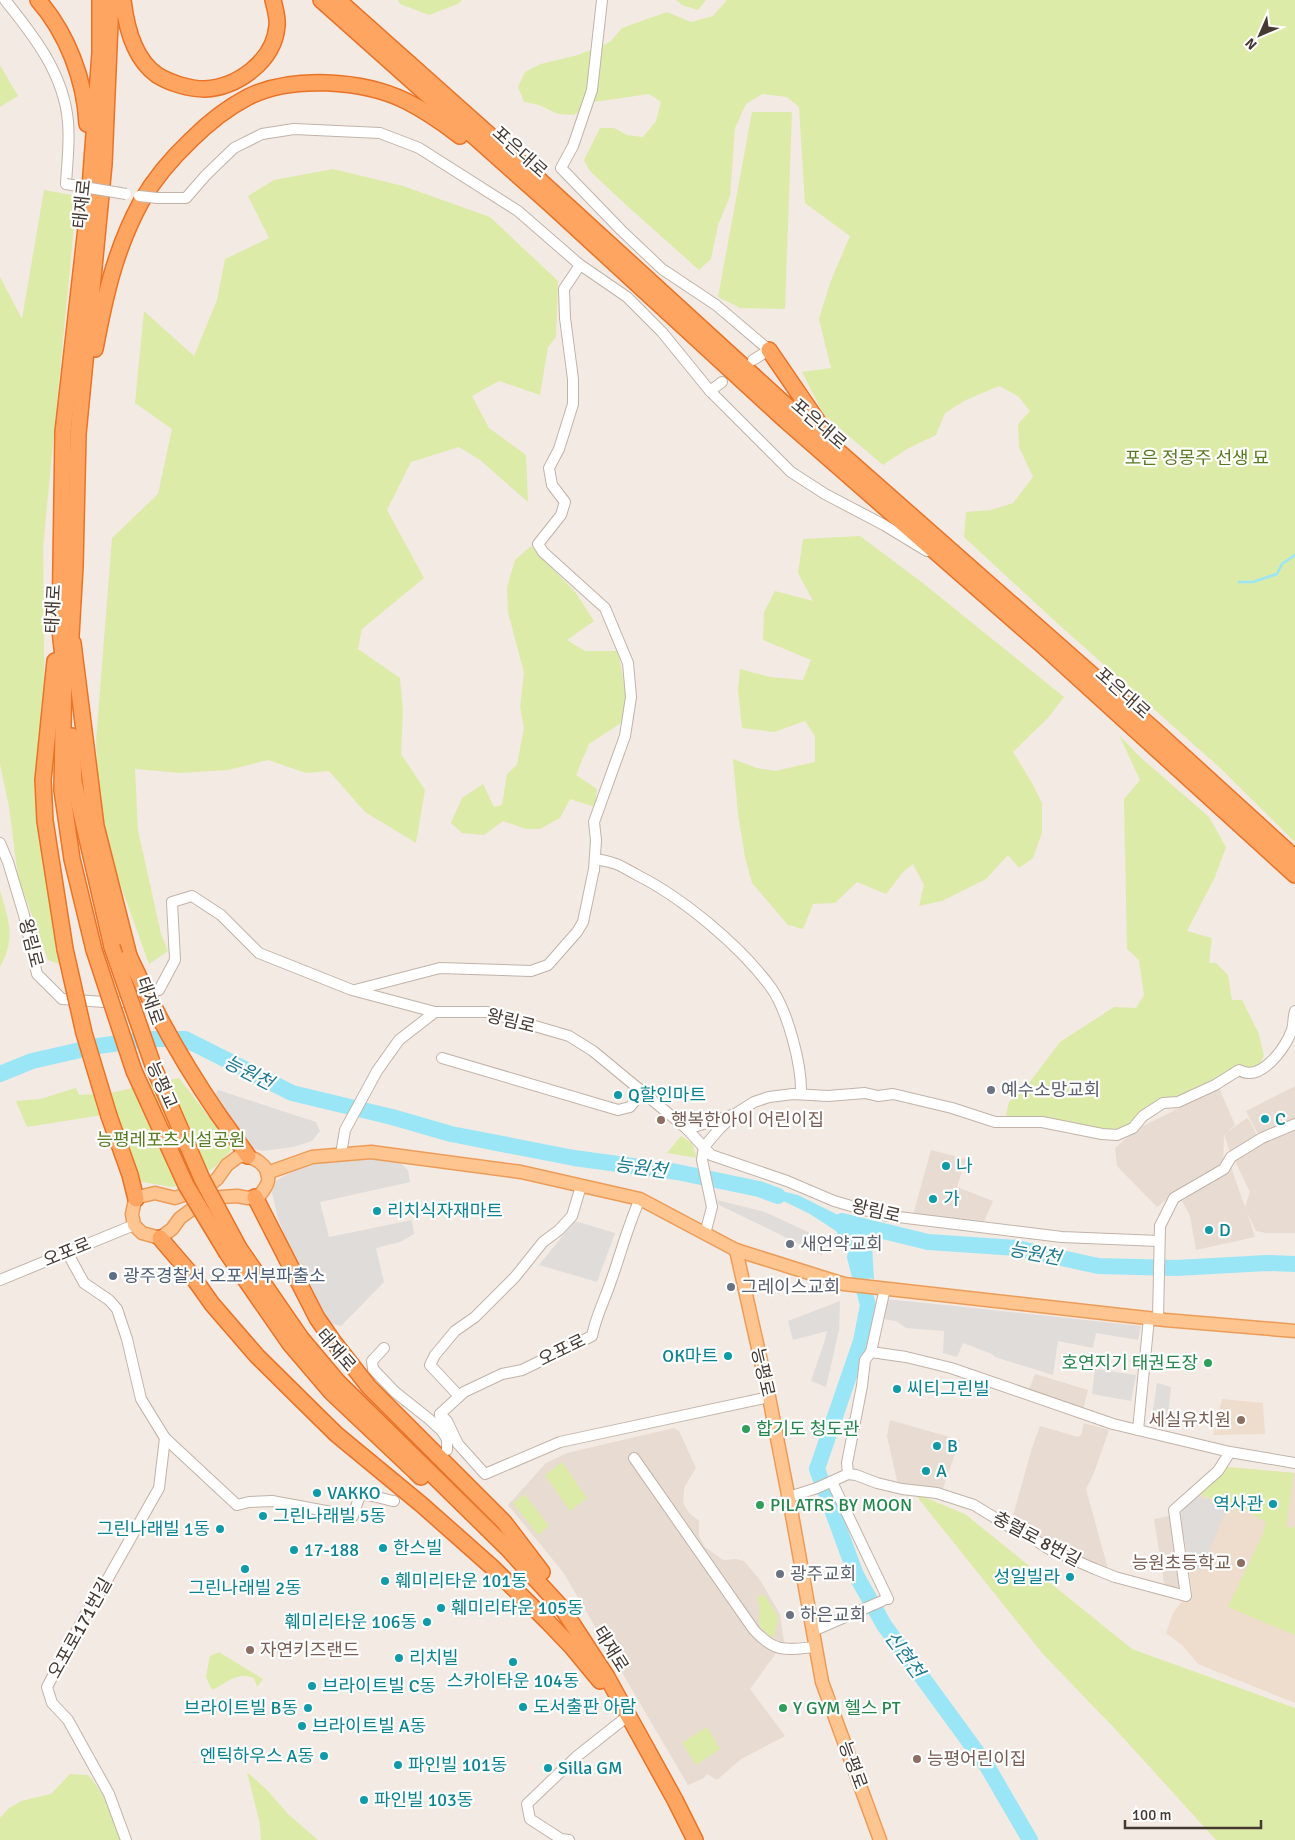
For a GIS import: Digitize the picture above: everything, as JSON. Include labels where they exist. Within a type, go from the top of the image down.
[{"type":"highway","points":[[38,0],[54,21],[65,40],[82,86],[86,108],[89,201]]},
{"type":"highway","points":[[89,201],[100,53],[100,0]]},
{"type":"highway","name":"태재로","points":[[112,0],[104,164],[78,434],[75,566],[65,627],[70,663],[74,782],[112,947],[154,1068],[233,1250],[290,1344],[331,1392],[501,1551],[537,1590],[604,1679],[675,1800],[694,1840]]},
{"type":"highway","points":[[123,0],[125,19],[130,36],[146,64],[157,74],[173,83],[206,89],[242,77],[256,68],[267,56],[274,42],[277,25],[273,0]]},
{"type":"highway","name":"포은대로","points":[[321,0],[550,204],[778,413],[957,570],[1295,875]]},
{"type":"highway","name":"포은대로","points":[[338,0],[779,399],[1158,733],[1295,858]]},
{"type":"highway","points":[[352,0],[450,100]]},
{"type":"highway","points":[[78,434],[104,299],[114,262],[142,201],[157,178],[195,135],[223,112],[249,96],[278,86],[309,83],[343,85],[376,90],[405,100],[433,115],[550,204]]},
{"type":"highway","name":"태재로","points":[[89,201],[64,432],[65,627],[62,790],[72,859],[94,950]]},
{"type":"highway","points":[[769,350],[824,431],[853,464]]},
{"type":"highway","points":[[65,627],[49,709],[43,780],[45,820],[66,949],[84,1032],[136,1199]]},
{"type":"highway","points":[[65,627],[96,826],[128,956],[151,1004],[191,1075],[248,1156]]},
{"type":"highway","name":"능평교","points":[[94,950],[134,1071],[186,1185],[233,1250]]},
{"type":"highway","points":[[255,1197],[317,1318],[333,1341],[369,1387],[504,1522],[575,1616],[601,1658],[604,1679]]},
{"type":"highway","points":[[160,1238],[190,1273],[212,1304],[257,1356],[336,1434],[422,1505],[492,1567],[604,1679]]},
{"type":"highway","name":"태재로","points":[[604,1679],[687,1840]]},
{"type":"main road","points":[[267,1173],[312,1157],[371,1152],[521,1172],[640,1199],[736,1250],[844,1284],[1295,1331]]},
{"type":"main road","points":[[239,1156],[248,1156],[258,1160],[267,1173],[268,1183],[260,1196],[248,1198],[236,1196],[222,1197],[191,1210],[160,1238],[142,1233],[134,1225],[132,1214],[136,1199],[155,1193],[175,1198],[207,1187],[217,1179],[227,1165],[239,1156]]},
{"type":"main road","name":"능평로","points":[[736,1250],[769,1396],[822,1682],[880,1840]]},
{"type":"street","points":[[5,0],[38,42],[62,89],[68,122],[66,184],[139,196],[186,198],[206,175],[234,148],[262,134],[294,129],[380,133],[419,148],[518,210],[580,265],[627,297],[662,332],[710,391],[791,472],[825,494],[884,525],[957,570]]},
{"type":"street","points":[[602,0],[592,90],[573,146],[561,168],[621,230],[662,268],[716,305],[769,350],[753,360]]},
{"type":"street","points":[[352,990],[440,968],[531,971],[548,965],[577,932],[582,922],[594,866],[596,840],[594,822],[625,736],[631,697],[628,663],[605,608],[543,552],[538,544],[561,515],[565,502],[552,485],[549,468],[559,450],[573,404],[573,379],[565,318],[564,289],[580,265]]},
{"type":"street","points":[[710,391],[722,382]]},
{"type":"street","name":"왕림로","points":[[0,843],[8,862],[24,915],[38,974],[62,999],[118,1003],[158,990],[175,960],[172,902],[192,896],[222,915],[258,953],[352,990],[435,1012],[487,1012],[569,1036],[593,1051],[687,1129],[711,1155],[787,1180],[834,1201],[882,1215],[1062,1237],[1159,1243]]},
{"type":"street","points":[[594,866],[617,864],[666,891],[707,923],[746,958],[772,990],[788,1024],[798,1061],[801,1094]]},
{"type":"street","points":[[705,1234],[712,1204],[702,1160],[704,1147],[735,1114],[754,1102],[769,1097],[793,1094],[828,1096],[865,1093],[878,1096],[893,1094],[952,1108],[996,1122],[1042,1122],[1102,1134],[1117,1134],[1133,1128],[1142,1116],[1163,1103],[1178,1102],[1215,1085],[1239,1070],[1244,1073],[1255,1073],[1263,1068],[1272,1060],[1292,1030],[1295,1010]]},
{"type":"street","points":[[341,1154],[345,1130],[377,1071],[399,1040],[435,1012]]},
{"type":"street","points":[[442,1058],[618,1110],[630,1107],[639,1089]]},
{"type":"street","points":[[687,1129],[735,1114]]},
{"type":"street","points":[[1138,1430],[1155,1315],[1160,1226],[1167,1210],[1174,1198],[1179,1194],[1224,1169],[1231,1157],[1262,1138],[1295,1124]]},
{"type":"street","points":[[459,1396],[430,1365],[434,1356],[455,1331],[475,1317],[515,1278],[543,1242],[559,1230],[572,1216],[582,1186]]},
{"type":"street","name":"오포로","points":[[440,1414],[464,1392],[502,1374],[522,1370],[592,1336],[595,1321],[640,1199]]},
{"type":"street","name":"오포로","points":[[0,1280],[134,1225]]},
{"type":"street","points":[[67,1252],[84,1283],[117,1309],[127,1339],[141,1399],[166,1438],[237,1505],[248,1502],[272,1501],[353,1516],[360,1495],[371,1494],[384,1500],[394,1501]]},
{"type":"street","points":[[789,1497],[817,1488],[848,1474],[847,1463],[862,1386],[864,1360],[871,1352],[885,1288]]},
{"type":"street","points":[[384,1348],[372,1360],[373,1369],[395,1392],[429,1418],[442,1431],[447,1439],[447,1450]]},
{"type":"street","points":[[871,1352],[906,1356],[937,1364],[1112,1424],[1230,1452],[1295,1463]]},
{"type":"street","points":[[440,1414],[447,1421],[458,1444],[485,1474],[560,1442],[769,1396]]},
{"type":"street","points":[[440,1414],[442,1431]]},
{"type":"street","name":"오포로171번길","points":[[126,1840],[109,1794],[68,1720],[52,1703],[47,1687],[85,1615],[98,1596],[159,1488],[166,1438]]},
{"type":"street","name":"충렬로 8번길","points":[[848,1474],[896,1488],[937,1493],[974,1505],[1049,1549],[1115,1578],[1186,1596],[1174,1510],[1218,1471],[1230,1452]]},
{"type":"street","points":[[634,1458],[754,1630],[766,1643],[787,1650],[815,1647]]},
{"type":"street","points":[[813,1632],[885,1600],[830,1482]]},
{"type":"street","points":[[569,1840],[561,1839],[530,1819],[527,1804],[576,1757],[624,1719]]},
{"type":"shaded area","points":[[1295,1086],[1295,1120],[1260,1138],[1246,1111]]},
{"type":"shaded area","points":[[1219,1088],[1235,1125],[1226,1133],[1247,1118],[1258,1138],[1230,1152],[1224,1134],[1223,1165],[1176,1192],[1157,1207],[1117,1166],[1115,1148],[1137,1129]]},
{"type":"shaded area","points":[[218,1090],[316,1122],[320,1131],[312,1141],[293,1147],[264,1151],[254,1149],[244,1140],[222,1109],[216,1094]]},
{"type":"shaded area","points":[[1295,1127],[1295,1233],[1256,1231],[1247,1212],[1255,1237],[1196,1250],[1190,1216],[1182,1201],[1231,1167],[1245,1207],[1250,1192],[1233,1157]]},
{"type":"shaded area","points":[[931,1150],[966,1159],[957,1187],[993,1201],[982,1226],[913,1215]]},
{"type":"shaded area","points":[[366,1156],[399,1162],[408,1170],[410,1182],[320,1202],[329,1237],[412,1220],[414,1234],[400,1242],[376,1248],[384,1282],[341,1326],[327,1323],[286,1239],[277,1215],[272,1192],[277,1180],[297,1169],[324,1161]]},
{"type":"shaded area","points":[[717,1200],[765,1212],[808,1232],[818,1241],[823,1251],[822,1255],[719,1205]]},
{"type":"shaded area","points":[[575,1221],[615,1233],[597,1282],[539,1265]]},
{"type":"shaded area","points":[[885,1299],[1141,1326],[1138,1340],[1096,1333],[1093,1348],[1058,1341],[1053,1375],[995,1357],[992,1354],[963,1343],[957,1357],[943,1353],[944,1331],[906,1328],[896,1321],[877,1318]]},
{"type":"shaded area","points":[[840,1301],[839,1330],[826,1387],[811,1381],[827,1331],[793,1340],[788,1321]]},
{"type":"shaded area","points":[[1095,1369],[1136,1375],[1131,1401],[1092,1394]]},
{"type":"shaded area","points":[[1035,1374],[1088,1390],[1083,1410],[1028,1392]]},
{"type":"shaded area","points":[[1157,1383],[1171,1387],[1167,1425],[1151,1423]]},
{"type":"shaded area","name":"세실유치원","points":[[1222,1399],[1263,1403],[1265,1434],[1213,1435]]},
{"type":"shaded area","points":[[890,1420],[960,1440],[942,1491],[898,1485],[887,1436]]},
{"type":"shaded area","points":[[1084,1423],[1109,1430],[1094,1473],[1086,1489],[1108,1569],[1095,1566],[1010,1526],[1040,1426],[1078,1437],[1081,1435]]},
{"type":"shaded area","points":[[674,1428],[679,1431],[696,1468],[684,1488],[683,1503],[689,1513],[699,1521],[699,1536],[705,1547],[723,1560],[736,1559],[744,1561],[760,1580],[780,1614],[784,1642],[750,1689],[785,1736],[741,1759],[717,1780],[707,1774],[704,1778],[688,1785],[563,1572],[508,1505],[546,1463],[567,1453]]},
{"type":"shaded area","name":"능원초등학교","points":[[1227,1467],[1295,1473],[1295,1703],[1198,1664],[1182,1645],[1166,1633],[1173,1613],[1183,1600],[1186,1601],[1192,1592],[1181,1513],[1189,1502]]},
{"type":"shaded area","points":[[1198,1496],[1227,1508],[1201,1571],[1191,1566],[1183,1533],[1181,1513],[1190,1501]]},
{"type":"shaded area","points":[[1169,1516],[1180,1587],[1165,1589],[1154,1519]]},
{"type":"green space","points":[[398,0],[462,0],[458,4],[429,15],[400,4]]},
{"type":"green space","points":[[676,0],[706,0],[698,10],[682,5]]},
{"type":"green space","name":"포은 정몽주 선생 묘","points":[[727,0],[1295,0],[1295,842],[1218,766],[1057,623],[964,537],[966,512],[991,510],[1013,503],[1033,477],[1019,447],[1018,424],[1030,411],[1018,396],[999,386],[966,400],[945,413],[936,435],[907,449],[883,465],[824,415],[802,372],[831,368],[819,319],[830,283],[850,236],[805,203],[799,107],[787,97],[762,94],[746,104],[735,128],[730,196],[718,225],[711,259],[699,270],[590,171],[584,160],[600,128],[614,128],[627,135],[643,137],[656,121],[661,102],[649,94],[594,102],[574,115],[558,114],[539,105],[524,102],[518,87],[525,72],[541,64],[578,55],[610,42],[622,28],[667,12],[691,22],[713,16]]},
{"type":"green space","points":[[0,65],[18,96],[0,107]]},
{"type":"green space","points":[[752,112],[792,112],[785,309],[740,308],[718,297]]},
{"type":"green space","points":[[333,169],[403,186],[490,217],[558,281],[556,337],[548,347],[540,395],[499,381],[472,396],[489,428],[526,455],[528,502],[480,460],[459,447],[411,462],[387,510],[424,578],[362,629],[358,649],[400,678],[403,710],[401,754],[425,790],[416,843],[365,812],[329,771],[306,773],[268,760],[228,770],[180,773],[135,769],[138,830],[161,934],[168,951],[149,964],[100,828],[96,741],[112,538],[158,494],[172,429],[135,403],[144,311],[194,356],[217,300],[225,259],[269,238],[248,196],[274,180]]},
{"type":"green space","points":[[44,190],[77,196],[43,547],[45,729],[62,965],[48,960],[18,877],[9,807],[0,764],[0,277],[22,319]]},
{"type":"green space","points":[[860,536],[924,584],[1064,697],[1048,718],[1013,752],[1042,803],[1042,833],[1033,858],[1019,868],[1008,855],[986,879],[942,901],[919,906],[924,885],[913,864],[904,871],[886,894],[857,882],[835,903],[813,904],[803,929],[788,925],[752,883],[745,857],[738,814],[733,759],[757,768],[775,771],[815,762],[815,736],[805,721],[774,732],[742,728],[738,690],[740,669],[770,677],[803,680],[811,660],[763,640],[764,612],[775,591],[813,601],[798,573],[803,539]]},
{"type":"green space","points":[[531,546],[576,593],[594,621],[567,640],[585,651],[618,651],[626,695],[621,723],[589,744],[576,775],[597,789],[595,807],[570,799],[560,818],[540,829],[526,829],[503,821],[484,835],[462,833],[451,823],[462,798],[483,784],[494,807],[502,805],[507,774],[517,765],[524,728],[520,707],[524,673],[508,612],[507,587],[515,560]]},
{"type":"green space","points":[[1119,735],[1139,756],[1209,817],[1226,847],[1215,877],[1187,931],[1212,938],[1209,963],[1216,963],[1228,975],[1232,1000],[1242,1000],[1258,1032],[1264,1055],[1260,1063],[1188,1094],[1131,1126],[1115,1132],[1010,1120],[1006,1114],[1009,1102],[1026,1087],[1060,1042],[1114,1007],[1136,1008],[1144,995],[1139,960],[1127,949],[1124,799],[1140,780]]},
{"type":"green space","points":[[0,891],[8,920],[9,938],[5,957],[0,967]]},
{"type":"green space","name":"능평레포츠시설공원","points":[[179,1078],[233,1148],[215,1167],[194,1180],[172,1187],[137,1181],[115,1113],[27,1127],[16,1101],[40,1099],[76,1088],[79,1095],[110,1093]]},
{"type":"green space","points":[[681,1136],[692,1143],[697,1158],[667,1153]]},
{"type":"green space","points":[[835,1420],[825,1467],[829,1480],[822,1482],[817,1469]]},
{"type":"green space","points":[[562,1462],[587,1498],[570,1511],[545,1475]]},
{"type":"green space","points":[[1227,1467],[1294,1473],[1286,1527],[1295,1527],[1295,1635],[1228,1607],[1263,1534],[1266,1522],[1248,1511],[1199,1493]]},
{"type":"green space","points":[[914,1493],[965,1514],[1132,1649],[1295,1708],[1295,1840],[1216,1840],[1117,1731],[1043,1654]]},
{"type":"green space","points":[[524,1494],[549,1526],[538,1535],[513,1503]]},
{"type":"green space","points":[[761,1594],[766,1597],[778,1617],[774,1638],[766,1633],[760,1624],[760,1611],[757,1599]]},
{"type":"green space","points":[[219,1652],[263,1679],[257,1687],[254,1678],[242,1676],[232,1679],[212,1690],[206,1677],[210,1656]]},
{"type":"green space","points":[[707,1727],[720,1749],[696,1765],[682,1743]]},
{"type":"green space","points":[[247,1772],[267,1790],[288,1814],[318,1840],[261,1840],[260,1824]]},
{"type":"green space","points":[[70,1774],[88,1775],[94,1782],[108,1806],[121,1840],[0,1840],[0,1818],[8,1809],[21,1801],[51,1794]]},
{"type":"water","points":[[738,1185],[765,1187],[798,1195],[862,1227],[872,1246],[874,1279],[856,1276],[847,1249],[836,1231],[810,1214],[759,1189]]},
{"type":"waterway","points":[[1239,582],[1253,582],[1277,574],[1282,564],[1295,555]]},
{"type":"waterway","name":"능원천","points":[[0,1074],[32,1061],[98,1046],[149,1039],[185,1039],[292,1093],[392,1117],[451,1134],[574,1158],[677,1172],[759,1189],[778,1196]]},
{"type":"waterway","name":"능원천","points":[[842,1221],[928,1242],[1017,1248],[1098,1266],[1176,1268],[1267,1263],[1295,1264]]},
{"type":"waterway","name":"신현천","points":[[855,1257],[868,1305],[861,1341],[817,1469],[856,1575],[884,1625],[987,1766],[1030,1840]]},
{"type":"tunnel","points":[[402,1493],[443,1453]]},
{"type":"place","name":"예수소망교회","points":[[991,1090]]},
{"type":"place","name":"Q할인마트","points":[[618,1095]]},
{"type":"place","name":"C","points":[[1265,1119]]},
{"type":"place","name":"행복한아이 어린이집","points":[[661,1120]]},
{"type":"place","name":"나","points":[[946,1166]]},
{"type":"place","name":"가","points":[[933,1199]]},
{"type":"place","name":"리치식자재마트","points":[[377,1211]]},
{"type":"place","name":"D","points":[[1209,1230]]},
{"type":"place","name":"새언약교회","points":[[790,1244]]},
{"type":"place","name":"광주경찰서 오포서부파출소","points":[[113,1276]]},
{"type":"place","name":"그레이스교회","points":[[731,1287]]},
{"type":"place","name":"OK마트","points":[[728,1356]]},
{"type":"place","name":"호연지기 태권도장","points":[[1208,1363]]},
{"type":"place","name":"씨티그린빌","points":[[897,1389]]},
{"type":"place","name":"세실유치원","points":[[1241,1420]]},
{"type":"place","name":"합기도 청도관","points":[[746,1429]]},
{"type":"place","name":"B","points":[[937,1446]]},
{"type":"place","name":"A","points":[[926,1471]]},
{"type":"place","name":"VAKKO","points":[[317,1493]]},
{"type":"place","name":"역사관","points":[[1273,1504]]},
{"type":"place","name":"PILATRS BY MOON","points":[[760,1505]]},
{"type":"place","name":"그린나래빌 5동","points":[[263,1516]]},
{"type":"place","name":"그린나래빌 1동","points":[[220,1529]]},
{"type":"place","name":"한스빌","points":[[383,1548]]},
{"type":"place","name":"17-188","points":[[294,1550]]},
{"type":"place","name":"능원초등학교","points":[[1241,1563]]},
{"type":"place","name":"그린나래빌 2동","points":[[245,1569]]},
{"type":"place","name":"광주교회","points":[[780,1574]]},
{"type":"place","name":"성일빌라","points":[[1070,1577]]},
{"type":"place","name":"훼미리타운 101동","points":[[385,1581]]},
{"type":"place","name":"훼미리타운 105동","points":[[441,1608]]},
{"type":"place","name":"하은교회","points":[[790,1615]]},
{"type":"place","name":"훼미리타운 106동","points":[[427,1622]]},
{"type":"place","name":"자연키즈랜드","points":[[250,1650]]},
{"type":"place","name":"리치빌","points":[[399,1658]]},
{"type":"place","name":"스카이타운 104동","points":[[513,1662]]},
{"type":"place","name":"브라이트빌 C동","points":[[312,1686]]},
{"type":"place","name":"도서출판 아람","points":[[523,1707]]},
{"type":"place","name":"브라이트빌 B동","points":[[308,1708]]},
{"type":"place","name":"Y GYM 헬스 PT","points":[[783,1708]]},
{"type":"place","name":"브라이트빌 A동","points":[[302,1726]]},
{"type":"place","name":"엔틱하우스 A동","points":[[324,1756]]},
{"type":"place","name":"능평어린이집","points":[[917,1759]]},
{"type":"place","name":"파인빌 101동","points":[[398,1765]]},
{"type":"place","name":"Silla GM","points":[[548,1768]]},
{"type":"place","name":"파인빌 103동","points":[[364,1800]]}]
